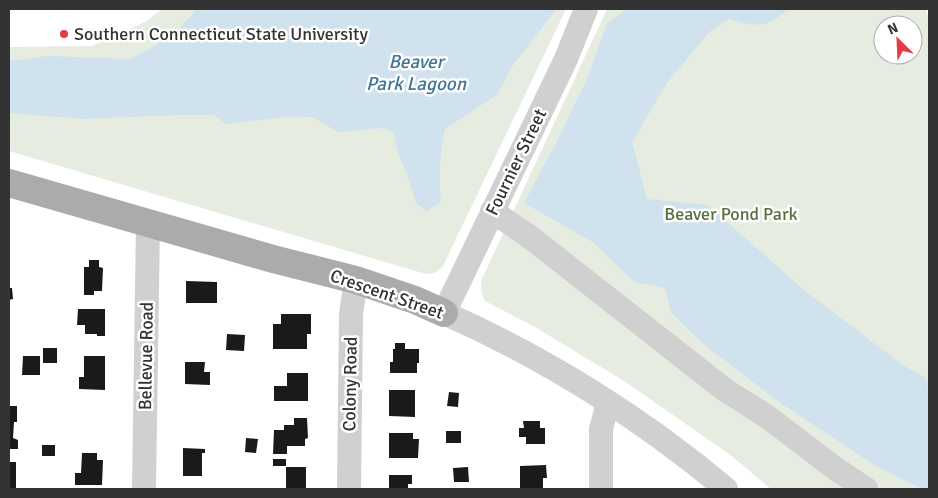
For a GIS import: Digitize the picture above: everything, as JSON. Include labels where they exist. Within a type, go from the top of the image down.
[{"type":"main road","name":"Crescent Street","points":[[9,184],[273,260],[356,280],[415,300],[444,314]]},
{"type":"street","name":"Fournier Street","points":[[444,314],[566,59],[586,9]]},
{"type":"street","points":[[492,211],[530,237],[725,390],[769,418],[836,469],[866,489]]},
{"type":"street","name":"Bellevue Road","points":[[144,489],[148,223]]},
{"type":"street","name":"Colony Road","points":[[349,489],[351,314],[356,280]]},
{"type":"street","name":"Crescent Street","points":[[444,314],[484,330],[551,368],[634,419],[681,452],[726,489]]},
{"type":"street","points":[[601,489],[601,429],[608,403]]},
{"type":"green space","points":[[162,9],[566,9],[443,266],[435,273],[429,274],[9,151],[9,47],[92,46],[147,21]]},
{"type":"green space","name":"Beaver Pond Park","points":[[607,9],[926,9],[929,19],[929,489],[771,489],[729,454],[624,381],[535,327],[485,301],[481,285],[482,279]]},
{"type":"water","name":"Beaver Park Lagoon","points":[[197,9],[556,9],[511,68],[498,94],[445,129],[440,165],[441,202],[427,211],[416,203],[398,153],[393,132],[385,128],[338,132],[313,117],[275,118],[226,124],[214,115],[83,119],[9,113],[9,61],[48,56],[131,59],[173,35]]},
{"type":"water","points":[[627,9],[788,9],[767,23],[754,24],[729,19],[709,32],[667,83],[632,142],[647,199],[708,205],[805,291],[904,366],[926,378],[929,396],[929,489],[923,489],[877,467],[779,402],[701,342],[671,312],[665,288],[634,282],[594,243],[524,203],[587,79],[607,23]]},
{"type":"building","points":[[89,260],[99,260],[99,267],[103,268],[102,291],[94,291],[94,295],[84,295],[84,267],[89,267]]},
{"type":"building","points":[[186,281],[217,282],[217,303],[186,303]]},
{"type":"building","points":[[9,288],[12,288],[13,299],[9,300]]},
{"type":"building","points":[[78,309],[105,309],[105,336],[85,334],[85,325],[77,325]]},
{"type":"building","points":[[281,314],[311,314],[311,334],[307,334],[307,349],[273,349],[273,324],[281,324]]},
{"type":"building","points":[[227,334],[245,335],[244,351],[226,350]]},
{"type":"building","points":[[395,343],[405,343],[405,349],[419,349],[417,373],[390,373],[390,362],[393,362]]},
{"type":"building","points":[[43,348],[57,348],[57,363],[43,363]]},
{"type":"building","points":[[23,356],[40,356],[40,375],[22,375]]},
{"type":"building","points":[[84,356],[105,356],[105,390],[79,389],[79,377],[84,377]]},
{"type":"building","points":[[185,362],[205,362],[204,372],[210,372],[210,385],[185,384]]},
{"type":"building","points":[[287,373],[308,373],[308,401],[274,401],[274,386],[287,386]]},
{"type":"building","points":[[389,390],[415,390],[415,417],[389,416]]},
{"type":"building","points":[[449,392],[459,393],[458,407],[447,406]]},
{"type":"building","points":[[9,406],[17,406],[17,422],[14,422],[13,438],[18,440],[18,449],[9,449]]},
{"type":"building","points":[[294,418],[307,418],[308,438],[305,439],[305,446],[287,446],[287,454],[273,454],[274,430],[284,430],[284,425],[294,425]]},
{"type":"building","points":[[523,421],[540,421],[540,428],[545,428],[545,444],[526,444],[526,437],[519,437],[519,428],[524,428]]},
{"type":"building","points":[[446,431],[461,431],[461,443],[446,443]]},
{"type":"building","points":[[389,433],[413,433],[413,439],[419,439],[418,458],[389,458]]},
{"type":"building","points":[[246,438],[258,439],[256,453],[245,452]]},
{"type":"building","points":[[42,445],[55,445],[55,456],[42,456]]},
{"type":"building","points":[[183,448],[205,449],[205,453],[202,453],[202,476],[183,476]]},
{"type":"building","points":[[82,453],[97,453],[97,460],[103,460],[102,485],[75,485],[75,473],[81,473]]},
{"type":"building","points":[[273,459],[286,459],[286,466],[273,466]]},
{"type":"building","points":[[9,462],[16,462],[16,489],[9,489]]},
{"type":"building","points":[[546,465],[547,478],[543,478],[543,488],[520,489],[520,466]]},
{"type":"building","points":[[286,467],[306,467],[306,489],[286,489]]},
{"type":"building","points":[[468,467],[469,482],[454,482],[453,468]]},
{"type":"building","points":[[389,475],[412,475],[412,484],[408,484],[408,489],[389,489]]},
{"type":"place","name":"Southern Connecticut State University","points":[[64,34]]}]
